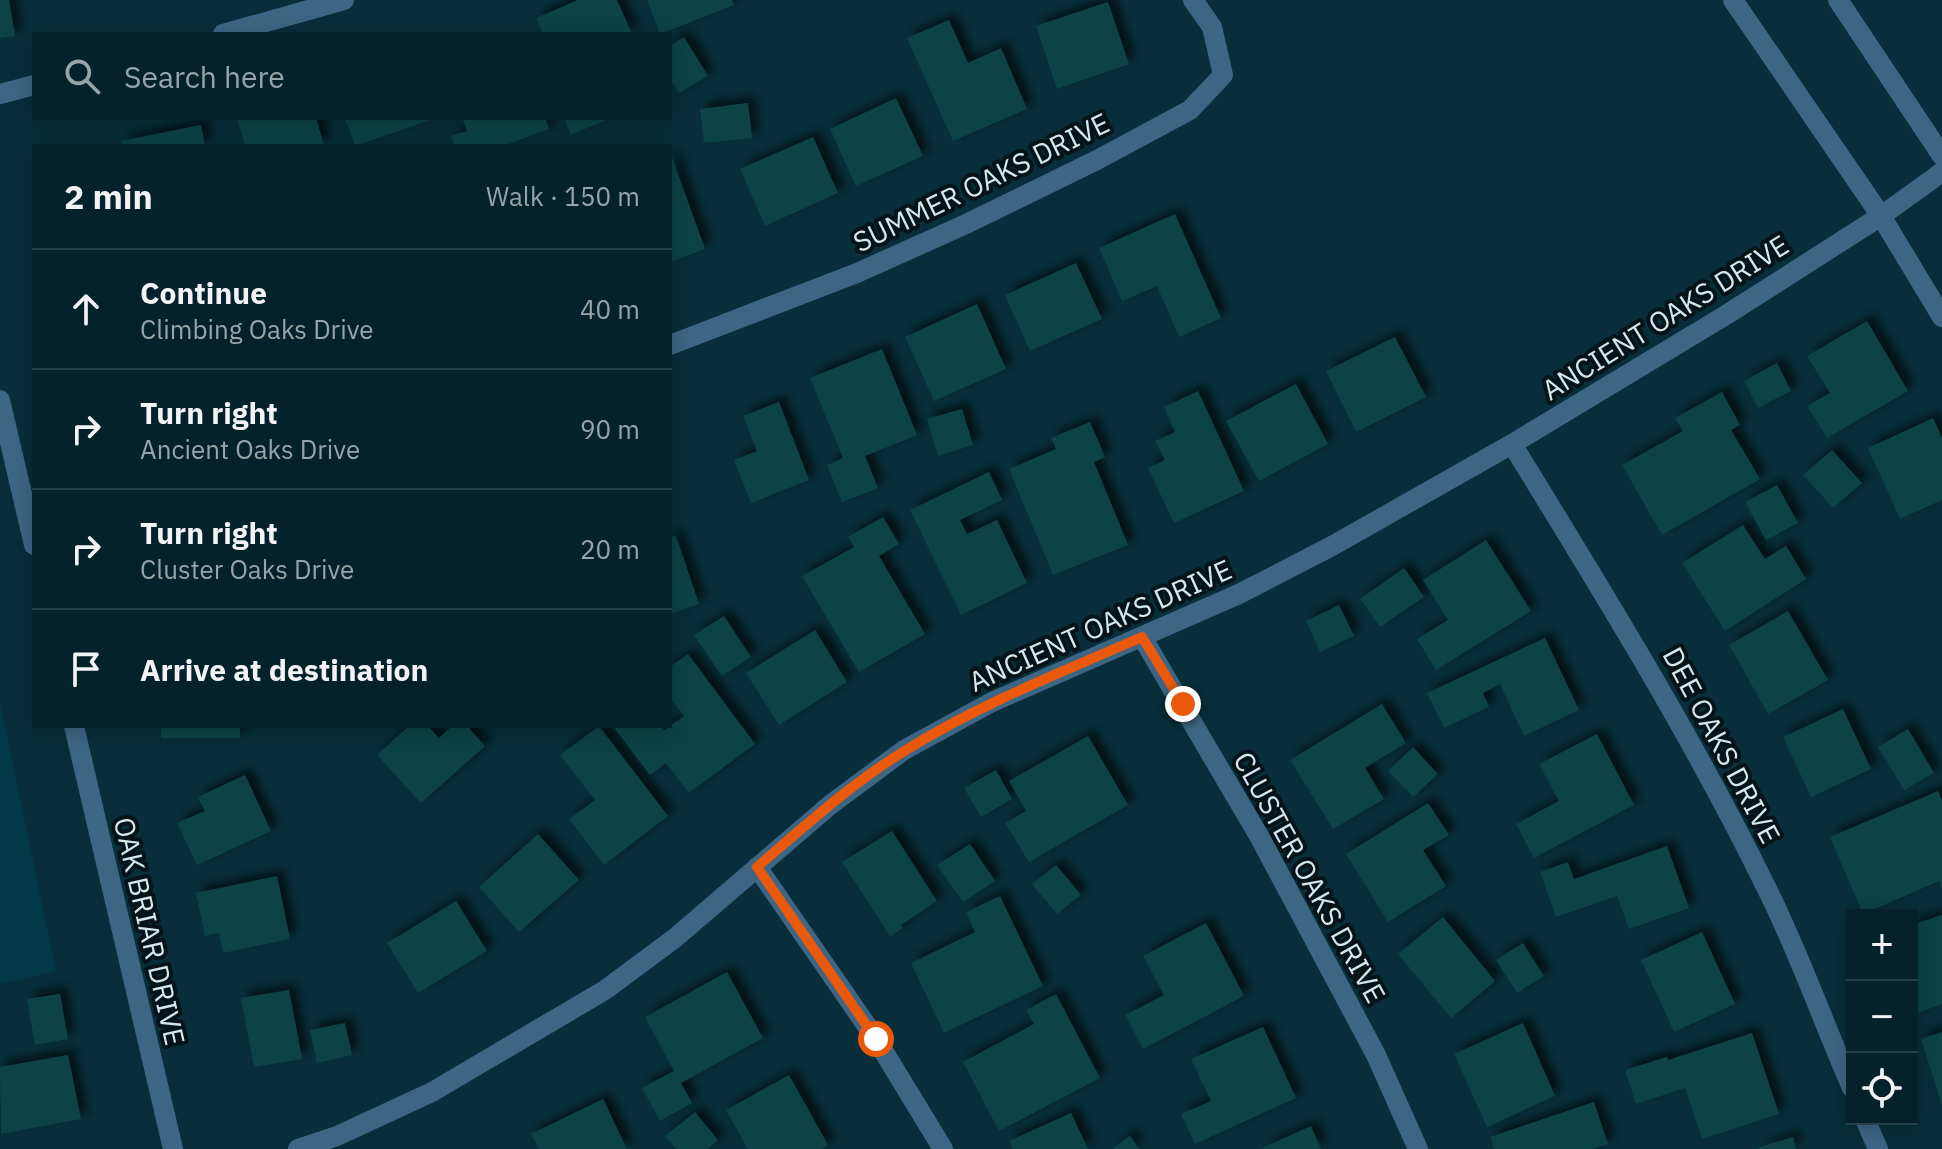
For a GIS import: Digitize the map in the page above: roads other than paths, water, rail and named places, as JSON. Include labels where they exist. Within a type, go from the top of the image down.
[{"type":"street","points":[[230,32],[344,0]]},
{"type":"street","name":"SUMMER OAKS DRIVE","points":[[672,344],[857,273],[1097,160],[1190,110],[1223,75],[1212,27],[1193,0]]},
{"type":"street","points":[[1733,0],[1881,216],[1942,317]]},
{"type":"street","points":[[1846,3],[1942,156]]},
{"type":"street","points":[[0,94],[32,86]]},
{"type":"street","name":"ANCIENT OAKS DRIVE","points":[[298,1149],[337,1136],[432,1092],[605,990],[675,938],[830,805],[904,750],[992,702],[1239,594],[1332,546],[1512,444],[1726,315],[1881,216],[1942,172]]},
{"type":"street","points":[[0,400],[32,533]]},
{"type":"street","name":"DEE OAKS DRIVE","points":[[1512,444],[1646,661],[1714,784],[1768,891],[1846,1074]]},
{"type":"street","name":"CLUSTER OAKS DRIVE","points":[[1142,637],[1259,836],[1376,1055],[1418,1149]]},
{"type":"street","name":"OAK BRIAR DRIVE","points":[[74,728],[173,1149]]},
{"type":"street","points":[[757,867],[876,1039],[943,1149]]},
{"type":"street","points":[[1868,1125],[1878,1149]]}]
